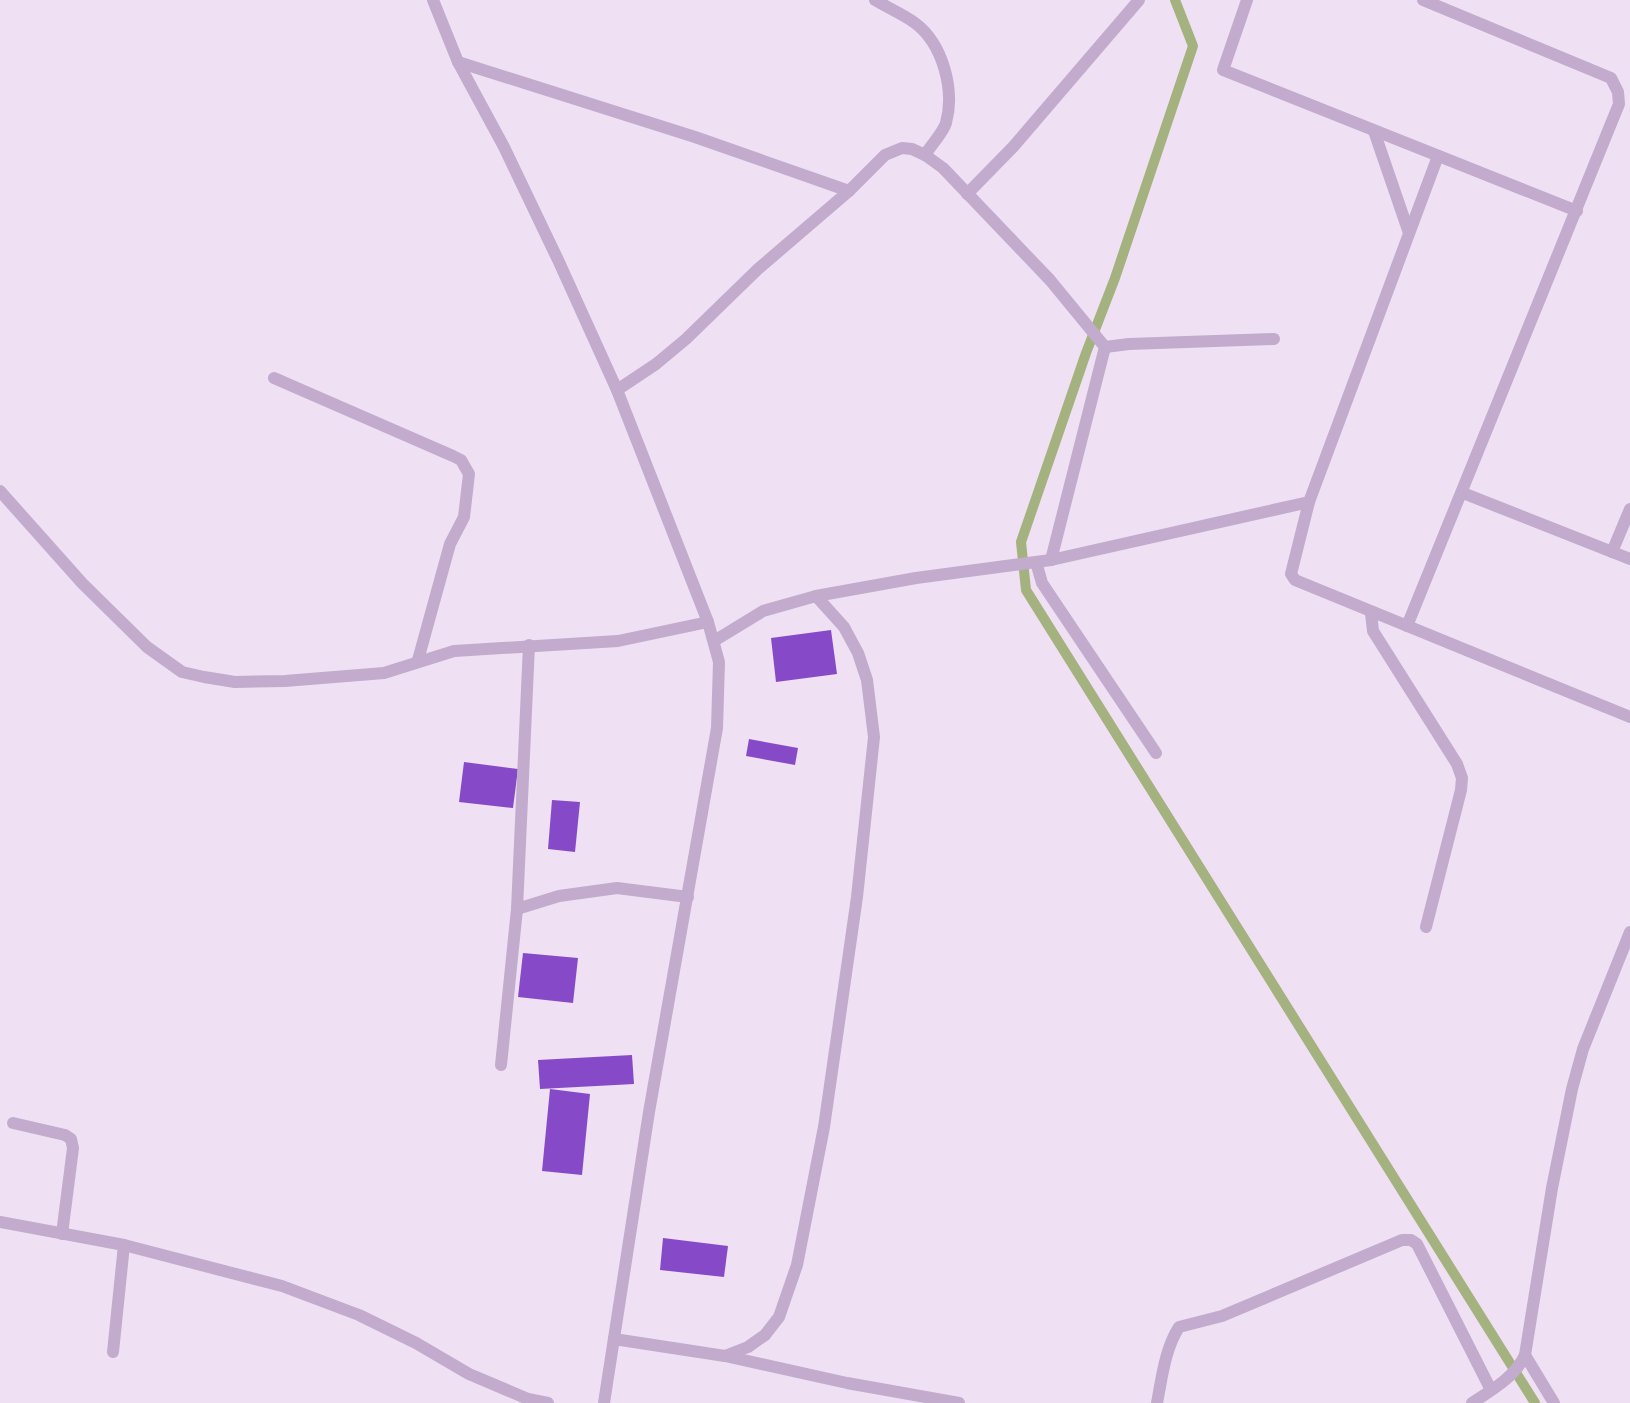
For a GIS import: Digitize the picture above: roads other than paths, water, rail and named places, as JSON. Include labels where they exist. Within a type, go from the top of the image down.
[{"type":"street","points":[[433,0],[458,62],[508,156],[560,262],[617,390],[708,622],[719,662],[717,728],[649,1112],[604,1403]]},
{"type":"street","points":[[875,0],[916,24],[939,54],[946,75],[948,96],[946,125],[924,155]]},
{"type":"street","points":[[967,194],[1013,148],[1139,0]]},
{"type":"street","points":[[1247,0],[1223,70],[1577,211]]},
{"type":"street","points":[[1407,626],[1463,493],[1619,104],[1618,92],[1611,78],[1423,0]]},
{"type":"street","points":[[458,62],[695,137],[849,191]]},
{"type":"street","points":[[1374,131],[1409,233]]},
{"type":"street","points":[[617,390],[656,364],[686,339],[758,269],[849,191],[885,155],[893,151],[912,149],[942,168],[1050,280],[1104,346]]},
{"type":"street","points":[[1438,156],[1309,502],[1291,574],[1295,580],[1371,613],[1630,717]]},
{"type":"street","points":[[1104,346],[1274,339]]},
{"type":"street","points":[[1051,560],[1104,346]]},
{"type":"street","points":[[274,378],[453,456],[461,460],[467,467],[469,474],[464,517],[450,544],[418,660]]},
{"type":"street","points":[[0,491],[89,589],[147,647],[182,672],[235,682],[285,681],[384,673],[418,660],[454,651],[618,640],[708,622]]},
{"type":"street","points":[[1463,493],[1630,560]]},
{"type":"street","points":[[714,642],[763,611],[816,596],[916,578],[1051,560],[1309,502]]},
{"type":"street","points":[[1612,552],[1630,509]]},
{"type":"street","points":[[1033,563],[1042,583],[1156,753]]},
{"type":"street","points":[[725,1356],[748,1347],[759,1339],[779,1317],[797,1265],[824,1127],[870,793],[874,737],[868,680],[858,652],[844,627],[816,596]]},
{"type":"street","points":[[1371,613],[1373,631],[1457,764],[1462,778],[1461,790],[1426,926]]},
{"type":"street","points":[[501,1065],[517,908],[529,645]]},
{"type":"street","points":[[517,908],[559,896],[617,888],[688,897]]},
{"type":"street","points":[[1472,1403],[1506,1379],[1522,1360],[1552,1188],[1572,1089],[1583,1049],[1630,932]]},
{"type":"street","points":[[13,1123],[65,1135],[71,1139],[73,1154],[62,1234]]},
{"type":"street","points":[[0,1222],[124,1245],[282,1286],[323,1300],[416,1343],[469,1374],[528,1399],[548,1403]]},
{"type":"street","points":[[1157,1403],[1163,1371],[1179,1326],[1222,1316],[1402,1240],[1411,1240],[1418,1244],[1491,1390]]},
{"type":"street","points":[[113,1352],[124,1245]]},
{"type":"street","points":[[614,1339],[725,1356],[847,1383],[959,1403]]},
{"type":"street","points":[[1522,1360],[1554,1403]]},
{"type":"waterway","points":[[1175,0],[1193,46],[1115,278],[1086,353],[1021,542],[1026,590],[1535,1403]]}]
